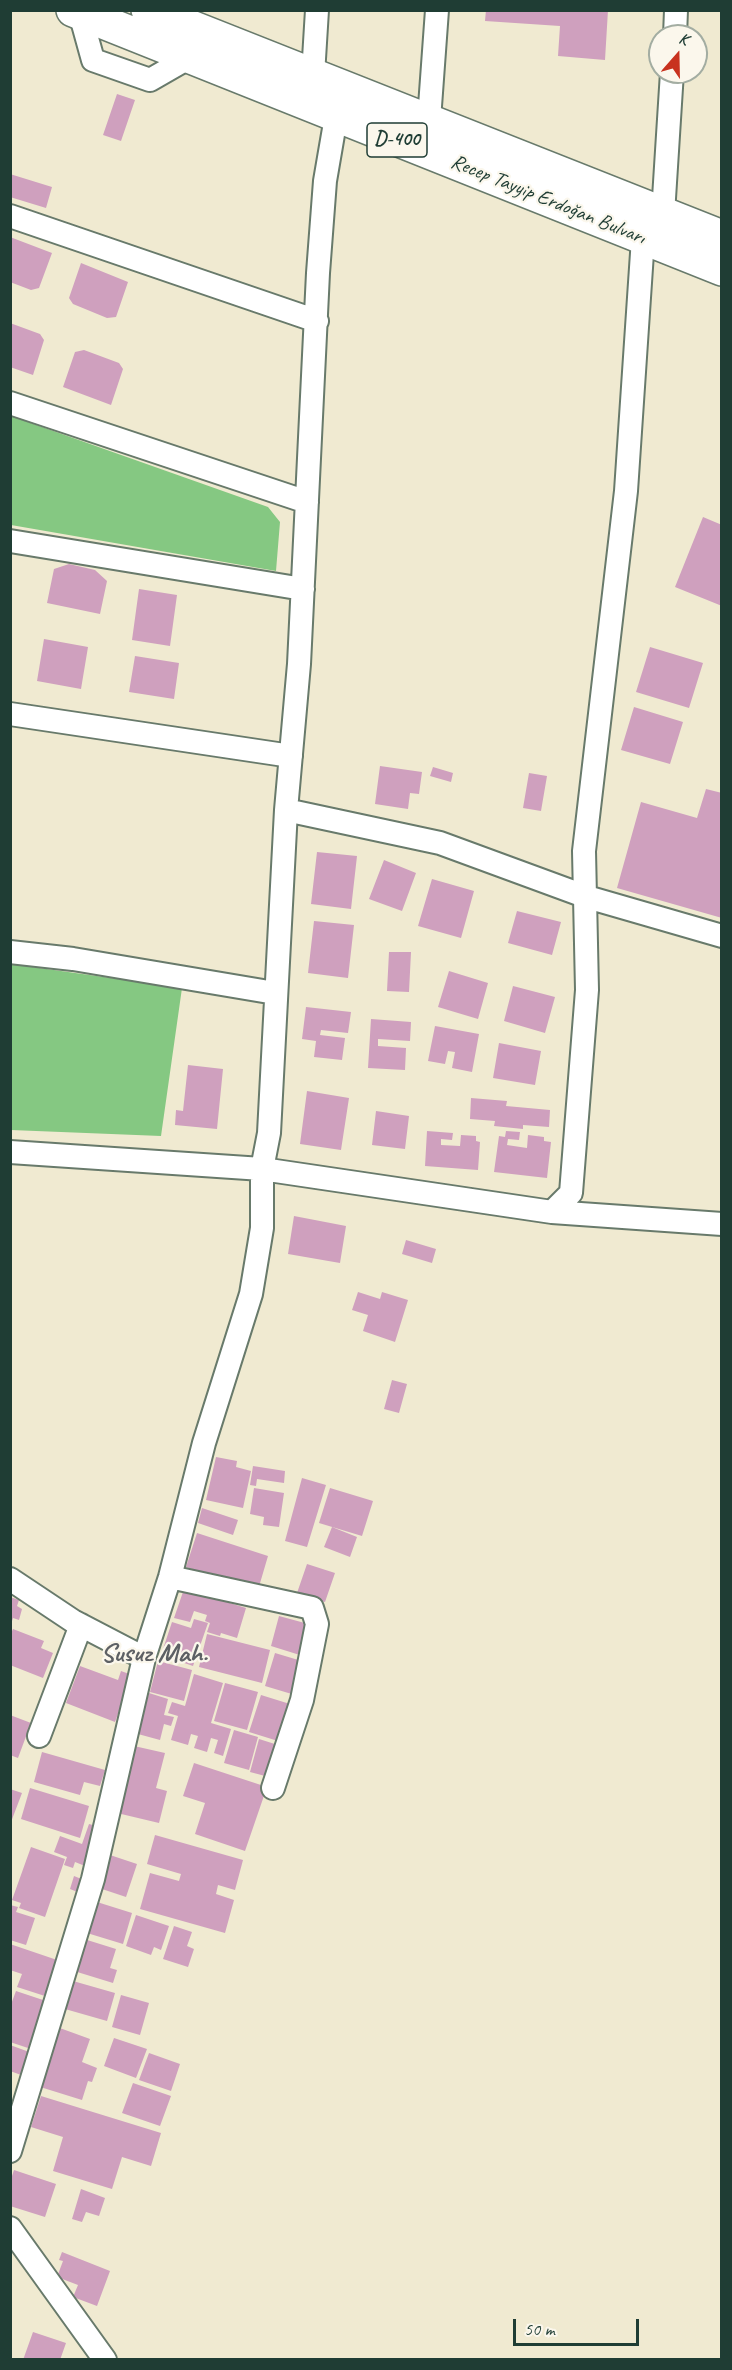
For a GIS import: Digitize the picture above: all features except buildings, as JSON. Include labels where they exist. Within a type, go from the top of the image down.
[{"type":"highway","name":"Recep Tayyip Erdoğan Bulvarı","points":[[147,10],[429,120],[653,226],[722,269]]},
{"type":"highway","name":"Recep Tayyip Erdoğan Bulvarı","points":[[77,12],[336,117],[653,226],[722,237]]},
{"type":"street","points":[[313,75],[316,10]]},
{"type":"street","points":[[429,120],[436,10]]},
{"type":"street","points":[[552,1212],[571,1193],[587,990],[585,851],[671,84]]},
{"type":"street","points":[[10,2151],[93,1879],[144,1658],[170,1577],[204,1443],[251,1294],[262,1228],[262,1169],[268,1133],[286,810],[303,590],[318,273],[325,181],[336,117]]},
{"type":"street","points":[[10,216],[316,321]]},
{"type":"street","points":[[10,404],[307,502]]},
{"type":"street","points":[[10,541],[303,590]]},
{"type":"street","points":[[10,714],[291,756]]},
{"type":"street","points":[[286,810],[440,843],[586,897],[722,936]]},
{"type":"street","points":[[10,952],[73,959],[275,993]]},
{"type":"street","points":[[10,1152],[262,1169],[552,1212],[722,1224]]},
{"type":"street","points":[[170,1577],[312,1608],[317,1624],[302,1700],[273,1788]]},
{"type":"street","points":[[10,1579],[81,1625],[144,1658]]},
{"type":"street","points":[[39,1736],[81,1625]]},
{"type":"street","points":[[10,2228],[105,2360]]},
{"type":"green space","points":[[11,416],[268,507],[280,522],[276,571],[11,525]]},
{"type":"green space","points":[[11,964],[182,988],[161,1136],[11,1130]]},
{"type":"district","name":"Susuz Mah.","points":[[154,1654]]}]
